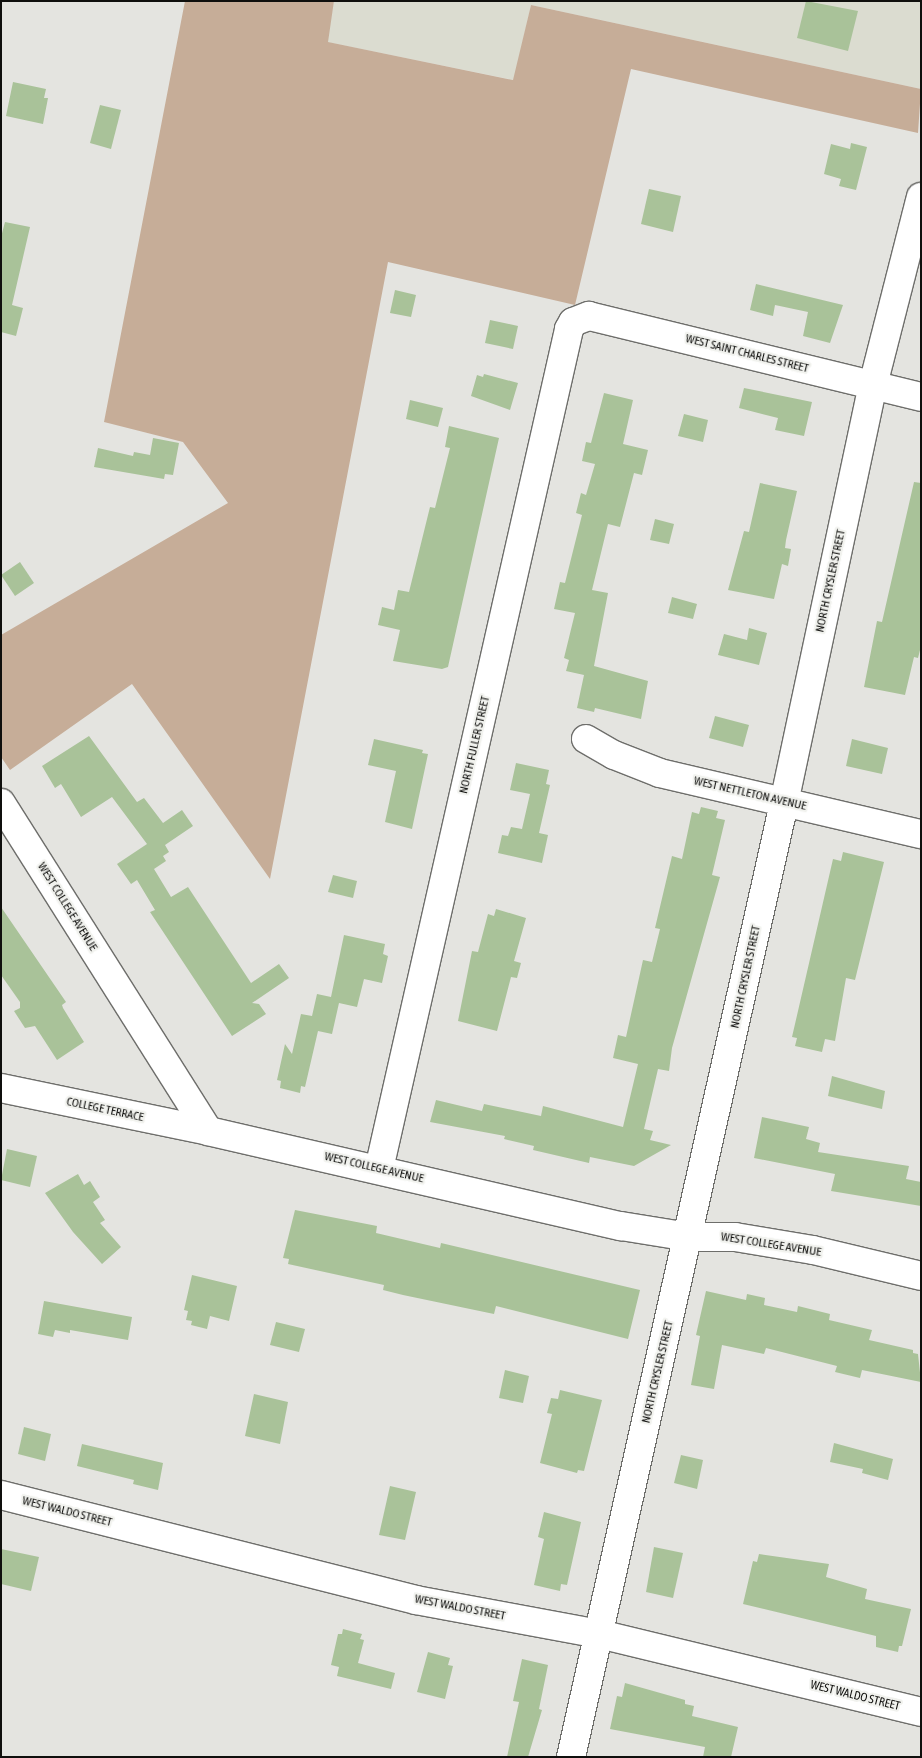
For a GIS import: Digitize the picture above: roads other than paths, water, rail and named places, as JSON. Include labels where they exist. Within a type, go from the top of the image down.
[{"type":"street","name":"NORTH CRYSLER STREET","points":[[571,1757],[689,1237],[873,385],[921,197]]},
{"type":"street","name":"WEST SAINT CHARLES STREET","points":[[573,322],[589,316],[921,397]]},
{"type":"street","name":"NORTH FULLER STREET","points":[[378,1169],[566,339],[573,322]]},
{"type":"street","name":"WEST NETTLETON AVENUE","points":[[586,739],[614,755],[660,773],[921,834]]},
{"type":"street","name":"WEST COLLEGE AVENUE","points":[[1,803],[208,1131],[621,1226],[689,1237],[744,1238],[813,1250],[921,1276]]},
{"type":"street","name":"COLLEGE TERRACE","points":[[1,1088],[208,1131]]},
{"type":"street","name":"WEST WALDO STREET","points":[[1,1496],[416,1600],[599,1634],[921,1712]]}]
